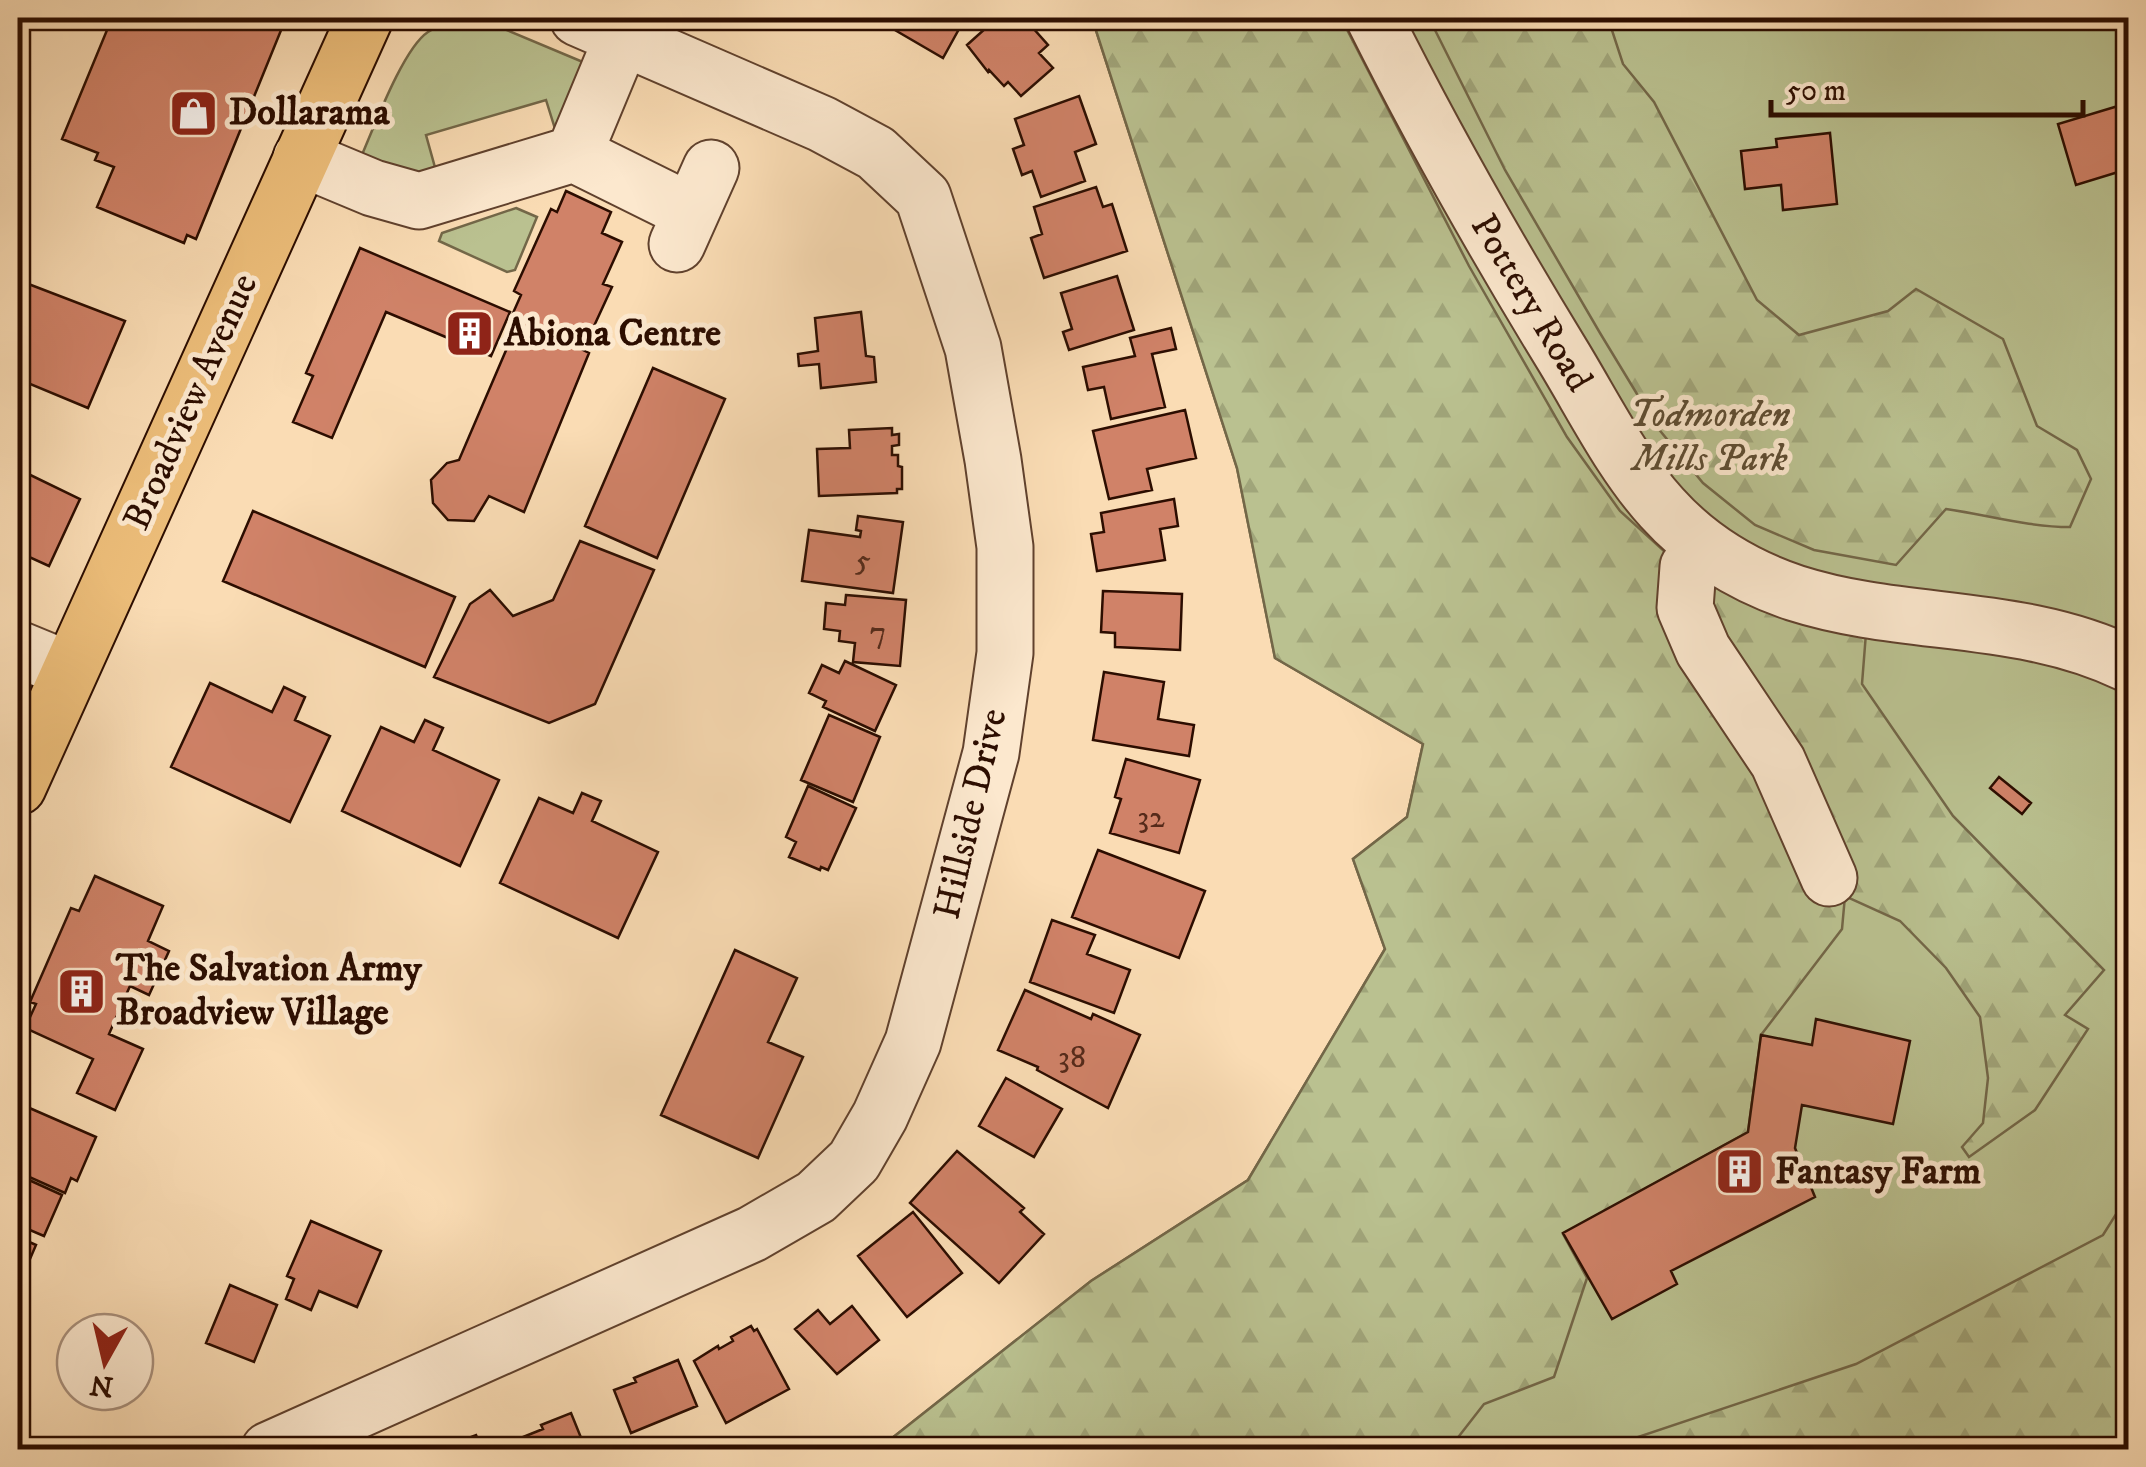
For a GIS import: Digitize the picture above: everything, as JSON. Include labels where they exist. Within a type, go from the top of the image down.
[{"type":"main road","name":"Broadview Avenue","points":[[18,787],[365,18]]},
{"type":"street","name":"Pottery Road","points":[[1374,18],[1454,175],[1630,467],[1663,510],[1704,547],[1737,568],[1800,594],[1844,605],[2009,627],[2082,645],[2128,664]]},
{"type":"street","points":[[574,154],[600,27]]},
{"type":"street","name":"Hillside Drive","points":[[269,1450],[752,1234],[816,1197],[854,1161],[880,1116],[913,1042],[991,753],[1006,653],[1005,547],[973,348],[924,198],[876,153],[822,124],[600,27]]},
{"type":"street","points":[[301,158],[373,188],[419,200],[574,154],[692,209]]},
{"type":"street","points":[[1704,547],[1688,568],[1686,608],[1703,650],[1778,762],[1829,878]]},
{"type":"street","points":[[18,648],[69,670]]},
{"type":"green space","name":"Todmorden Mills Park","points":[[1092,18],[2128,18],[2128,1449],[877,1450],[1091,1281],[1248,1180],[1385,949],[1353,859],[1407,817],[1423,744],[1275,658],[1237,468]]},
{"type":"green space","points":[[1092,18],[1341,18],[1469,266],[1567,437],[1620,511],[1677,563],[1866,633],[1862,684],[1953,816],[2104,970],[2065,1015],[2088,1029],[2035,1110],[1969,1157],[1962,1147],[1983,1123],[1988,1078],[1980,1017],[1946,968],[1900,921],[1845,896],[1842,929],[1761,1035],[1748,1132],[1563,1234],[1587,1278],[1554,1377],[1484,1404],[1449,1449],[877,1450],[1091,1281],[1248,1180],[1385,949],[1353,859],[1407,817],[1423,744],[1275,658],[1237,468]]},
{"type":"green space","points":[[1429,18],[1608,18],[1623,64],[1654,102],[1757,300],[1799,335],[1888,311],[1916,289],[2003,339],[2037,426],[2077,450],[2091,479],[2070,527],[1946,509],[1896,565],[1814,550],[1755,525],[1703,483],[1657,427],[1505,170]]},
{"type":"green space","points":[[473,19],[590,65],[557,135],[546,100],[426,135],[436,171],[407,181],[358,164],[398,73],[418,41],[439,26]]},
{"type":"green space","points":[[516,208],[537,217],[515,270],[507,272],[439,241],[442,233]]},
{"type":"green space","points":[[2128,1195],[2128,1449],[1636,1449],[1632,1439],[1856,1364],[2103,1235]]},
{"type":"building","points":[[112,18],[286,18],[196,239],[187,235],[184,243],[97,207],[114,167],[95,160],[98,153],[62,139]]},
{"type":"building","points":[[891,18],[964,20],[943,58],[888,26]]},
{"type":"building","points":[[988,18],[1024,18],[1048,45],[1039,53],[1053,68],[1021,96],[1008,82],[1004,86],[988,72],[967,45],[986,28],[981,23]]},
{"type":"building","points":[[1079,96],[1096,144],[1075,152],[1085,181],[1041,197],[1032,171],[1022,175],[1013,149],[1024,145],[1015,119]]},
{"type":"building","points":[[2128,103],[2128,169],[2076,185],[2058,124]]},
{"type":"building","points":[[1830,133],[1837,204],[1783,210],[1781,185],[1745,189],[1741,151],[1777,147],[1776,139]]},
{"type":"building","points":[[1096,187],[1103,207],[1112,204],[1127,251],[1044,278],[1031,238],[1042,234],[1034,207]]},
{"type":"building","points":[[566,191],[611,212],[602,233],[622,242],[603,284],[612,287],[583,350],[589,353],[524,512],[489,496],[474,521],[448,520],[433,503],[431,480],[447,463],[459,460],[516,327],[509,322],[521,295],[514,291],[551,209],[557,212]]},
{"type":"building","name":"Abiona Centre","points":[[360,248],[510,312],[491,356],[386,312],[332,438],[293,422],[313,376],[306,373]]},
{"type":"building","points":[[1117,276],[1134,330],[1069,350],[1063,332],[1072,329],[1061,293]]},
{"type":"building","points":[[18,280],[125,321],[88,408],[18,379]]},
{"type":"building","points":[[861,312],[866,356],[874,357],[876,382],[821,388],[819,364],[799,366],[798,354],[818,351],[815,318]]},
{"type":"building","points":[[1171,328],[1176,349],[1152,354],[1165,407],[1111,419],[1104,387],[1088,390],[1083,367],[1135,356],[1130,338]]},
{"type":"building","points":[[653,368],[725,399],[657,558],[585,526]]},
{"type":"building","points":[[1185,410],[1196,458],[1147,469],[1152,490],[1109,499],[1093,431]]},
{"type":"building","points":[[892,428],[892,435],[899,434],[899,445],[892,446],[892,455],[898,455],[898,466],[902,467],[902,489],[897,489],[897,493],[819,496],[817,449],[850,448],[849,430]]},
{"type":"building","points":[[18,469],[80,499],[49,566],[18,552]]},
{"type":"building","points":[[1174,499],[1178,526],[1160,529],[1165,560],[1097,571],[1091,534],[1104,532],[1101,513]]},
{"type":"building","points":[[253,511],[455,597],[425,667],[223,581]]},
{"type":"building","points":[[858,516],[903,522],[893,593],[802,581],[809,530],[860,537],[861,531],[856,530]]},
{"type":"building","points":[[580,541],[654,570],[595,704],[549,723],[434,677],[470,604],[490,590],[513,616],[553,600]]},
{"type":"building","points":[[1103,591],[1182,594],[1180,650],[1115,647],[1115,633],[1101,632]]},
{"type":"building","points":[[846,595],[906,600],[900,666],[853,662],[855,643],[839,641],[840,631],[824,629],[826,603],[845,605]]},
{"type":"building","points":[[845,661],[896,685],[875,731],[823,707],[826,701],[809,693],[822,665],[839,673]]},
{"type":"building","points":[[1104,672],[1164,682],[1158,719],[1194,725],[1189,756],[1093,740]]},
{"type":"building","points":[[210,683],[272,712],[284,687],[305,697],[295,720],[330,736],[290,822],[171,767]]},
{"type":"building","points":[[829,715],[880,737],[853,802],[801,780]]},
{"type":"building","points":[[425,720],[443,728],[433,750],[499,780],[460,866],[342,811],[381,727],[414,742]]},
{"type":"building","points":[[1126,759],[1200,780],[1179,853],[1110,833],[1121,799],[1115,797]]},
{"type":"building","points":[[1999,777],[2031,803],[2022,814],[1990,788]]},
{"type":"building","points":[[808,786],[856,808],[828,870],[789,857],[796,842],[786,837]]},
{"type":"building","points":[[582,793],[601,801],[592,821],[658,852],[618,938],[500,883],[539,798],[573,813]]},
{"type":"building","points":[[1098,850],[1205,891],[1179,958],[1072,917]]},
{"type":"building","name":"The Salvation Army Broadview Village","points":[[95,876],[163,906],[148,941],[169,951],[149,995],[130,986],[109,1034],[143,1049],[115,1110],[77,1093],[93,1059],[25,1028],[36,1004],[30,1002],[71,908],[79,911]]},
{"type":"building","points":[[1052,920],[1095,935],[1087,954],[1130,970],[1114,1013],[1030,982]]},
{"type":"building","points":[[735,950],[797,978],[768,1042],[803,1057],[758,1158],[661,1115]]},
{"type":"building","points":[[1025,990],[1140,1035],[1108,1108],[1037,1070],[1038,1067],[998,1050]]},
{"type":"building","name":"Fantasy Farm","points":[[1816,1019],[1910,1041],[1893,1124],[1802,1105],[1795,1148],[1815,1197],[1671,1271],[1677,1284],[1612,1319],[1563,1233],[1748,1132],[1761,1035],[1812,1045]]},
{"type":"building","points":[[1006,1078],[1062,1109],[1034,1157],[979,1126]]},
{"type":"building","points":[[18,1103],[96,1137],[77,1181],[71,1178],[65,1193],[18,1172]]},
{"type":"building","points":[[957,1151],[1024,1208],[1020,1212],[1044,1234],[999,1283],[910,1203]]},
{"type":"building","points":[[18,1175],[62,1195],[44,1236],[18,1225]]},
{"type":"building","points":[[913,1212],[962,1273],[907,1317],[858,1256]]},
{"type":"building","points":[[311,1221],[381,1251],[357,1307],[319,1291],[311,1310],[286,1299],[294,1279],[287,1276]]},
{"type":"building","points":[[18,1237],[36,1245],[18,1287]]},
{"type":"building","points":[[230,1285],[277,1305],[254,1362],[206,1343]]},
{"type":"building","points":[[852,1306],[879,1340],[837,1374],[795,1329],[818,1310],[830,1324]]},
{"type":"building","points":[[751,1326],[754,1331],[757,1329],[789,1389],[726,1423],[694,1361],[733,1341],[731,1337]]},
{"type":"building","points":[[678,1360],[697,1406],[631,1433],[614,1390]]},
{"type":"building","points":[[571,1413],[586,1450],[528,1450],[523,1437]]},
{"type":"building","points":[[476,1435],[482,1450],[437,1450]]},
{"type":"place","name":"Dollarama","points":[[194,113]]},
{"type":"place","name":"Abiona Centre","points":[[469,334]]},
{"type":"place","name":"The Salvation Army Broadview Village","points":[[81,991]]},
{"type":"place","name":"Fantasy Farm","points":[[1740,1172]]}]
